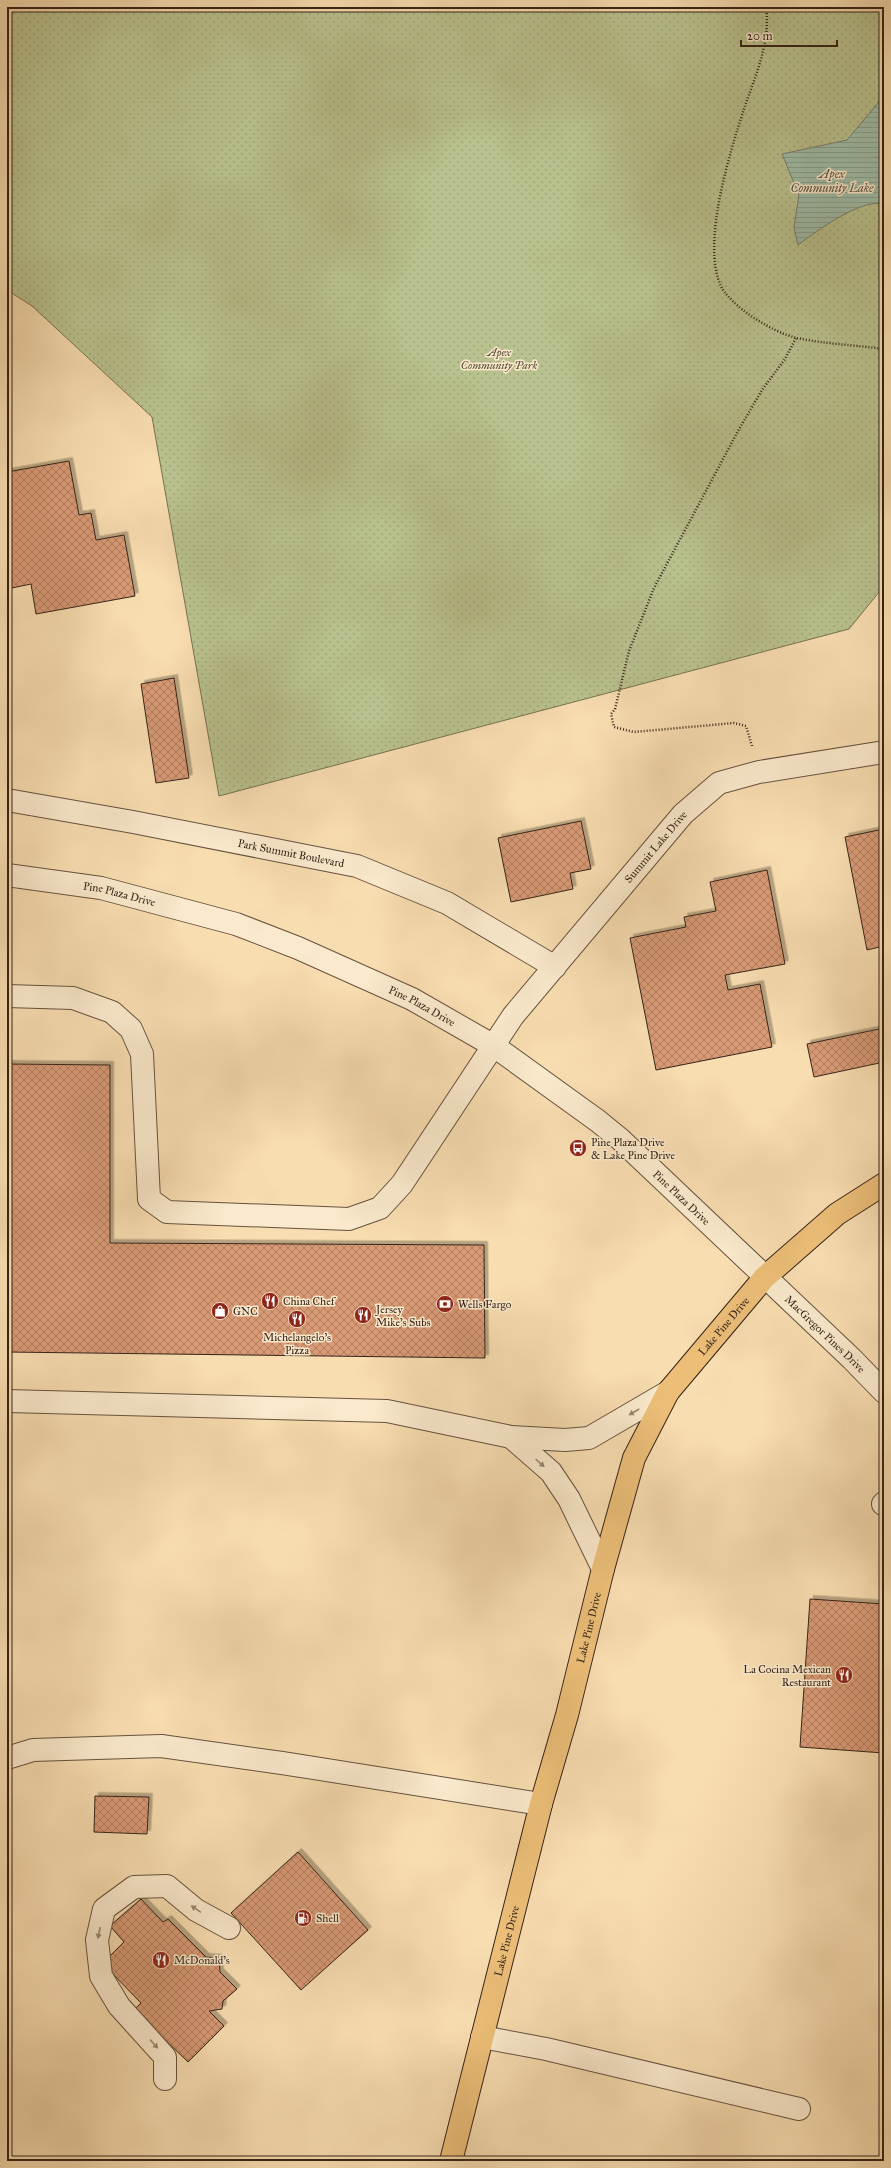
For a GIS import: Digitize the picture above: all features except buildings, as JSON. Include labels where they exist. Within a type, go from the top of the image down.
[{"type":"main road","name":"Lake Pine Drive","points":[[451,2161],[541,1804],[567,1715],[603,1569],[634,1458],[668,1392],[764,1278],[837,1214],[884,1184]]},
{"type":"street","name":"Summit Lake Drive","points":[[7,996],[73,998],[112,1012],[131,1029],[142,1054],[149,1199],[167,1212],[349,1219],[380,1208],[402,1184],[513,1016],[683,814],[719,783],[759,772],[884,752]]},
{"type":"street","name":"Park Summit Boulevard","points":[[7,800],[133,822],[357,866],[447,903],[555,967]]},
{"type":"street","name":"Pine Plaza Drive","points":[[7,875],[101,888],[236,924],[298,948],[412,999],[494,1046],[598,1121],[620,1139],[764,1278]]},
{"type":"street","name":"MacGregor Pines Drive","points":[[764,1278],[852,1359],[884,1392]]},
{"type":"street","points":[[7,1401],[387,1411],[511,1437],[565,1440],[590,1438],[668,1392]]},
{"type":"street","points":[[511,1437],[551,1472],[569,1499],[603,1569]]},
{"type":"street","points":[[7,1758],[33,1750],[161,1746],[282,1763],[541,1804]]},
{"type":"street","points":[[165,2079],[165,2057],[119,2006],[101,1976],[97,1940],[104,1909],[134,1887],[167,1886],[196,1910],[230,1928]]},
{"type":"street","points":[[482,2037],[546,2049],[799,2109]]},
{"type":"path","points":[[766,7],[766,43],[730,150],[721,190],[715,230],[716,265],[720,284],[730,298],[762,325],[796,338],[884,349]]},
{"type":"path","points":[[759,772],[746,726],[734,723],[634,732],[614,727],[611,714],[615,709],[630,651],[654,588],[738,430],[762,390],[785,359],[796,338]]},
{"type":"green space","name":"Apex Community Park","points":[[7,7],[884,7],[884,586],[849,629],[219,796],[152,417],[32,306],[7,290]]},
{"type":"water","name":"Apex Community Lake","points":[[884,91],[884,204],[874,203],[852,211],[827,224],[798,245],[794,227],[799,195],[782,154],[847,140],[878,103]]},
{"type":"place","name":"Pine Plaza Drive & Lake Pine Drive","points":[[578,1148]]},
{"type":"place","name":"China Chef","points":[[270,1301]]},
{"type":"place","name":"Wells Fargo","points":[[445,1304]]},
{"type":"place","name":"GNC","points":[[220,1311]]},
{"type":"place","name":"Jersey Mike's Subs","points":[[363,1315]]},
{"type":"place","name":"Michelangelo's Pizza","points":[[297,1319]]},
{"type":"place","name":"La Cocina Mexican Restaurant","points":[[844,1675]]},
{"type":"place","name":"Shell","points":[[303,1918]]},
{"type":"place","name":"McDonald's","points":[[161,1960]]}]
